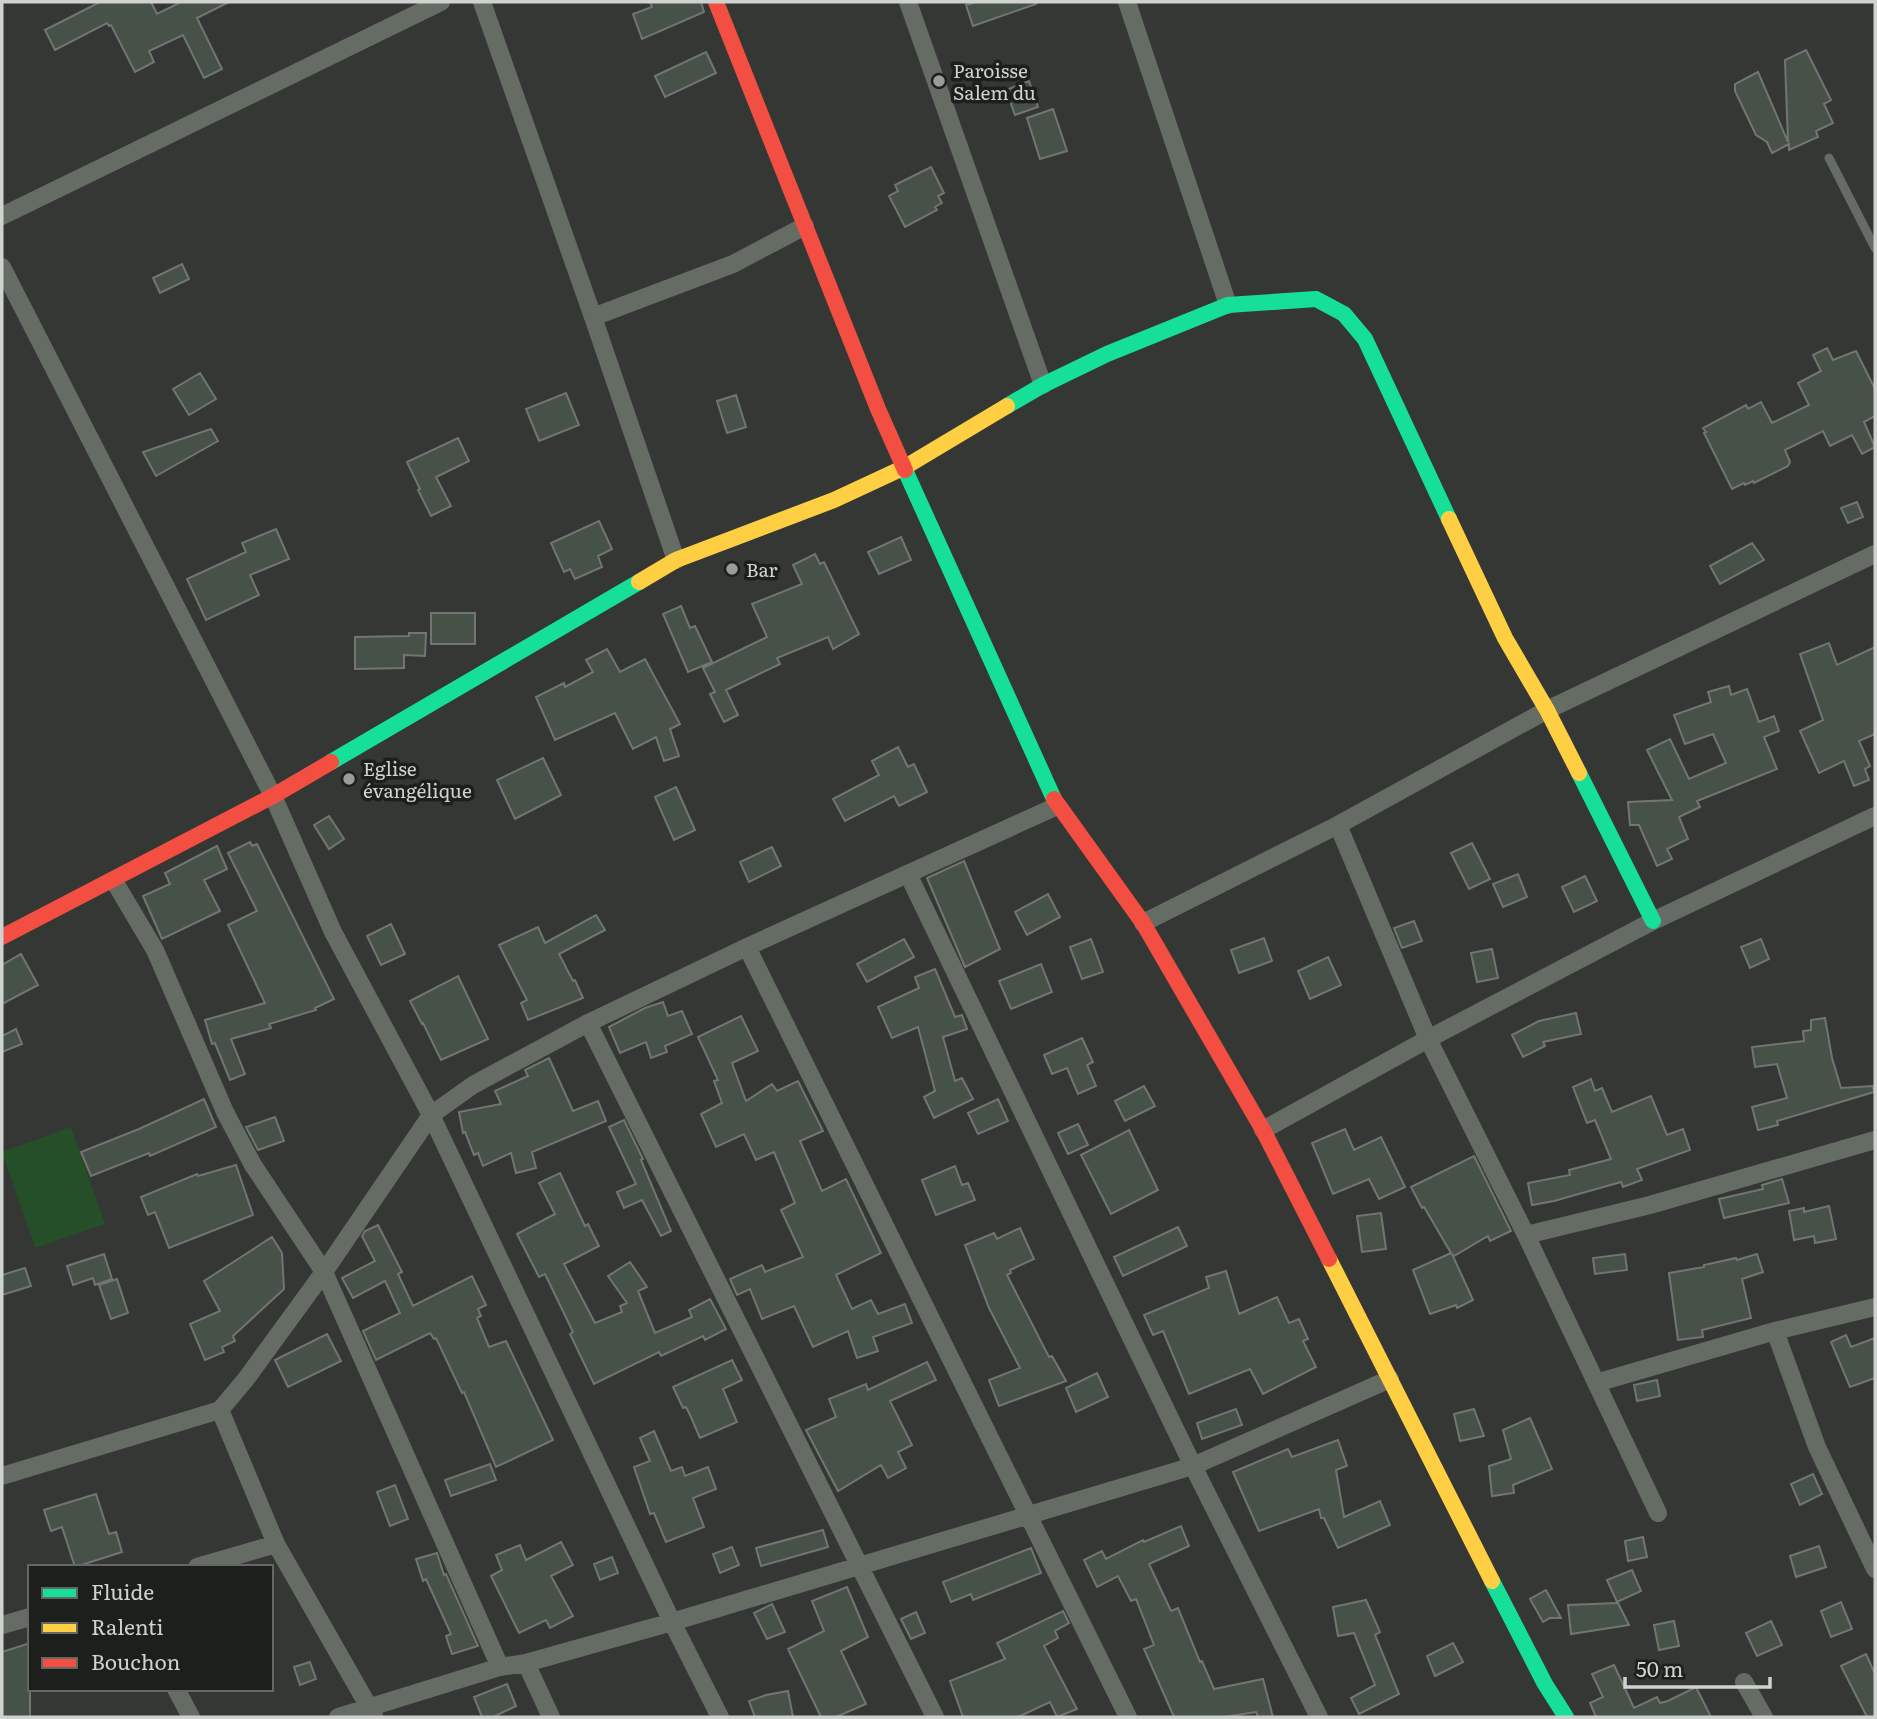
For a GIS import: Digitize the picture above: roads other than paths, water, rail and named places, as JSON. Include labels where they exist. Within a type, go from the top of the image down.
[{"type":"street","points":[[2,216],[441,2]]},
{"type":"street","points":[[482,2],[676,560]]},
{"type":"street","points":[[716,2],[878,409],[1057,806],[1143,923],[1263,1130],[1545,1684],[1566,1717]]},
{"type":"street","points":[[908,2],[1043,385]]},
{"type":"street","points":[[1127,2],[1228,305]]},
{"type":"street","points":[[593,317],[733,264],[805,226]]},
{"type":"street","points":[[2,267],[273,796],[333,932],[431,1115],[672,1622],[720,1717]]},
{"type":"street","points":[[2,937],[273,796],[676,560],[834,500],[905,467],[1043,385],[1107,354],[1228,305],[1316,299],[1344,314],[1365,339],[1505,638],[1546,710],[1653,921]]},
{"type":"street","points":[[1143,923],[1338,825],[1546,710],[1875,554]]},
{"type":"street","points":[[2,1476],[220,1410],[246,1379],[324,1272],[431,1115],[473,1085],[588,1023],[747,947],[1057,806]]},
{"type":"street","points":[[1263,1130],[1428,1039],[1653,921],[1875,816]]},
{"type":"street","points":[[1338,825],[1428,1039],[1526,1235],[1658,1513]]},
{"type":"street","points":[[908,874],[1194,1466],[1320,1717]]},
{"type":"street","points":[[114,881],[155,950],[225,1112],[253,1165],[324,1272],[500,1667]]},
{"type":"street","points":[[747,947],[1128,1717]]},
{"type":"street","points":[[588,1023],[935,1717]]},
{"type":"street","points":[[1526,1235],[1650,1205],[1875,1140]]},
{"type":"street","points":[[1596,1383],[1775,1331],[1875,1307]]},
{"type":"street","points":[[1775,1331],[1816,1447],[1875,1569]]},
{"type":"street","points":[[338,1717],[372,1712],[500,1667],[527,1663],[672,1622],[1194,1466],[1390,1379]]},
{"type":"street","points":[[220,1410],[276,1544],[372,1712]]},
{"type":"street","points":[[204,1565],[276,1544]]},
{"type":"street","points":[[2,1625],[28,1618]]},
{"type":"street","points":[[527,1663],[551,1717]]},
{"type":"street","points":[[1744,1682],[1763,1717]]},
{"type":"street","points":[[177,1691],[191,1717]]},
{"type":"lane","points":[[1829,158],[1875,245]]},
{"type":"place","name":"Paroisse Salem du","points":[[939,81]]},
{"type":"place","name":"Bar","points":[[732,569]]},
{"type":"place","name":"Eglise évangélique","points":[[349,779]]}]
